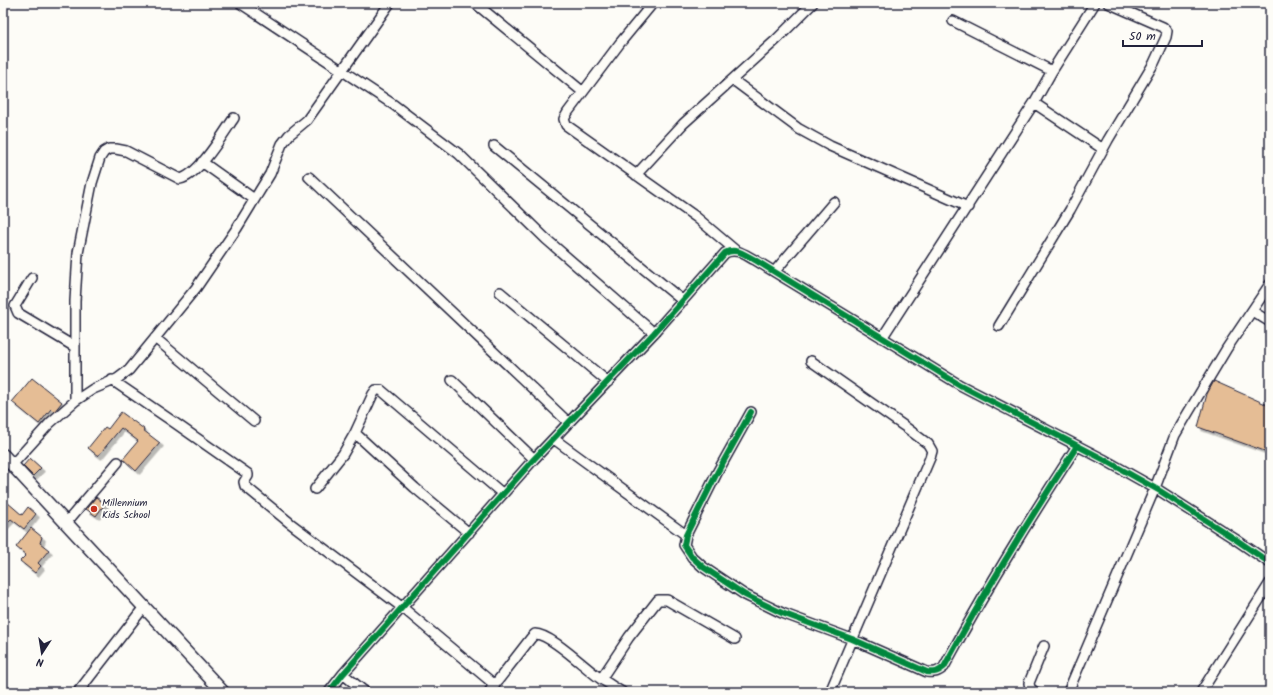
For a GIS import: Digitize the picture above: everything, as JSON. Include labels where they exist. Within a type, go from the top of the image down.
[{"type":"main road","points":[[3,455],[223,692]]},
{"type":"street","points":[[240,3],[342,69],[394,105],[459,154],[546,239],[654,333]]},
{"type":"street","points":[[12,465],[50,423],[75,401],[93,389],[117,379],[129,370],[196,288],[223,250],[270,174],[282,144],[289,135],[307,120],[390,3]]},
{"type":"street","points":[[475,3],[583,92]]},
{"type":"street","points":[[653,3],[620,43],[568,112],[564,119],[566,125],[696,217],[736,250],[756,260],[960,385],[1155,488],[1236,539],[1270,563]]},
{"type":"street","points":[[636,175],[683,124],[732,80],[812,3]]},
{"type":"street","points":[[882,338],[968,207],[1095,3]]},
{"type":"street","points":[[999,326],[1070,210],[1103,149],[1154,63],[1166,37],[1166,31],[1163,27],[1108,3]]},
{"type":"street","points":[[953,21],[1052,71]]},
{"type":"street","points":[[732,80],[800,129],[830,146],[968,207]]},
{"type":"street","points":[[1034,103],[1103,149]]},
{"type":"street","points":[[75,401],[74,301],[78,253],[92,183],[100,158],[104,152],[109,149],[116,148],[126,151],[180,179],[186,178],[192,174],[213,149],[234,118]]},
{"type":"street","points":[[494,146],[683,301]]},
{"type":"street","points":[[202,162],[254,199]]},
{"type":"street","points":[[309,177],[569,423]]},
{"type":"street","points":[[775,272],[834,202]]},
{"type":"street","points":[[329,692],[343,674],[534,459],[654,333],[725,254],[729,251],[736,250]]},
{"type":"street","points":[[32,278],[15,306],[18,313],[75,348]]},
{"type":"street","points":[[1068,692],[1155,488],[1175,435],[1188,412],[1270,284]]},
{"type":"street","points":[[500,292],[608,382]]},
{"type":"street","points":[[1252,311],[1270,322]]},
{"type":"street","points":[[155,338],[254,421]]},
{"type":"street","points":[[811,361],[904,426],[928,444],[932,451],[830,692]]},
{"type":"street","points":[[112,380],[248,474],[244,482],[245,486],[402,608],[492,689],[535,634],[549,638],[601,679],[622,692]]},
{"type":"street","points":[[452,380],[534,459]]},
{"type":"street","points":[[315,489],[344,454],[373,394],[376,390],[380,390],[504,494]]},
{"type":"street","points":[[751,412],[717,473],[686,535],[684,545],[692,557],[703,567],[745,595],[782,613],[852,639],[927,672],[935,673],[944,667],[970,619],[1035,509],[1077,446]]},
{"type":"street","points":[[355,433],[415,488],[469,533]]},
{"type":"street","points":[[554,439],[686,535]]},
{"type":"street","points":[[66,523],[118,462]]},
{"type":"street","points":[[1201,692],[1270,583]]},
{"type":"street","points":[[601,679],[629,637],[658,600],[667,600],[735,639]]},
{"type":"street","points":[[78,692],[144,608]]},
{"type":"street","points":[[1035,692],[1030,688],[1029,682],[1044,646]]},
{"type":"street","points":[[343,674],[366,692]]},
{"type":"building","points":[[32,378],[62,402],[54,412],[51,409],[39,424],[12,402]]},
{"type":"building","points":[[1214,381],[1270,406],[1270,453],[1198,427],[1207,394]]},
{"type":"building","points":[[121,412],[160,443],[136,471],[123,459],[138,441],[121,428],[98,456],[88,448],[105,427],[108,429]]},
{"type":"building","points":[[30,458],[41,468],[33,476],[23,466]]},
{"type":"building","points":[[96,497],[105,504],[96,516],[86,509]]},
{"type":"building","points":[[7,502],[22,515],[28,507],[36,514],[24,529],[11,519],[3,527],[3,506]]},
{"type":"building","points":[[31,528],[42,537],[40,543],[49,550],[38,563],[41,566],[35,573],[20,561],[26,555],[16,547]]},
{"type":"cycle path","points":[[329,692],[343,674],[534,459],[654,333],[725,253],[729,251],[740,252],[755,260],[960,385],[1103,459],[1160,491],[1270,563]]},
{"type":"cycle path","points":[[751,412],[717,473],[686,535],[684,545],[692,557],[703,567],[745,595],[782,613],[852,639],[927,672],[936,672],[944,667],[1008,555],[1077,446]]},
{"type":"place","name":"Millennium Kids School","points":[[94,509]]}]
